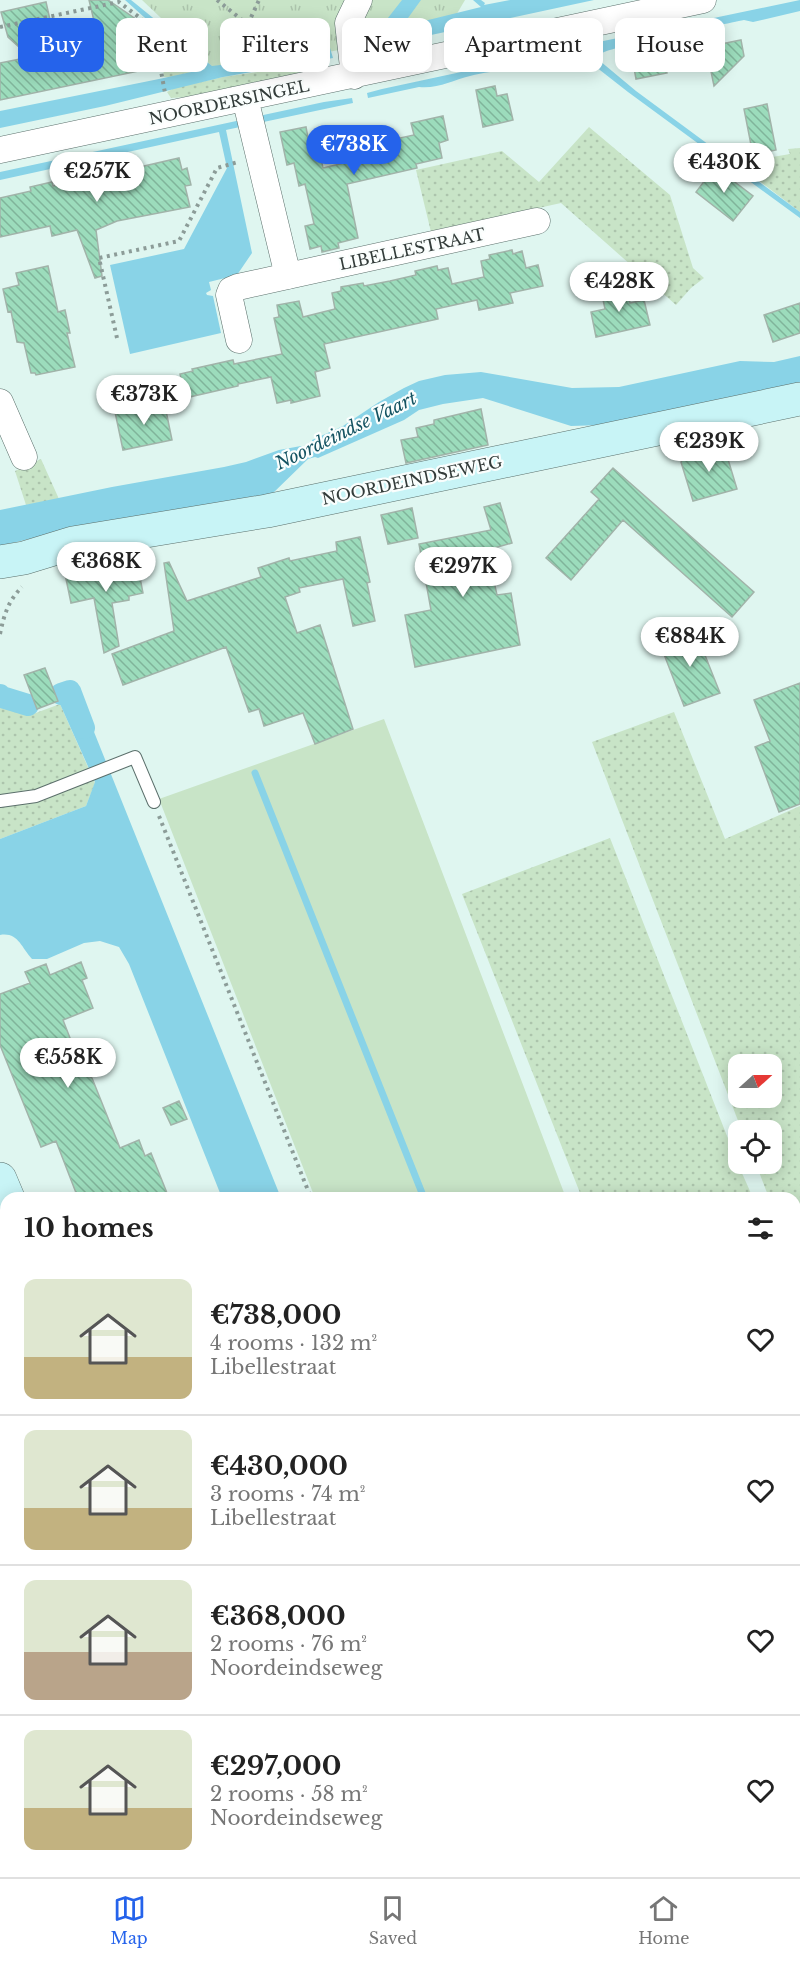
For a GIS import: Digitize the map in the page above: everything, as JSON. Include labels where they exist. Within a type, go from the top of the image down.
[{"type":"street","points":[[354,76],[348,23],[359,0]]},
{"type":"street","name":"NOORDERSINGEL","points":[[0,150],[249,115],[354,76],[703,0]]},
{"type":"street","points":[[249,115],[288,276]]},
{"type":"street","name":"LIBELLESTRAAT","points":[[239,340],[229,295],[231,290],[238,287],[537,221]]},
{"type":"street","name":"NOORDEINDSEWEG","points":[[0,589],[12,560],[73,543],[267,511],[800,399]]},
{"type":"street","points":[[0,402],[24,457]]},
{"type":"lane","points":[[0,801],[36,796],[135,757],[154,802]]},
{"type":"path","points":[[217,0],[240,18]]},
{"type":"path","points":[[251,18],[259,0]]},
{"type":"path","name":"NOORDERSINGEL","points":[[0,27],[119,2],[148,24],[155,38],[165,92]]},
{"type":"path","points":[[117,339],[99,258],[179,241],[217,168],[236,163]]},
{"type":"path","points":[[154,802],[309,1192]]},
{"type":"green space","points":[[142,0],[465,0],[454,18],[444,18],[444,30],[432,32],[432,18],[342,18],[342,49],[330,52],[330,18],[220,18],[220,72],[224,72],[219,73],[208,63],[208,18],[161,18]]},
{"type":"green space","points":[[163,72],[192,72],[171,77],[164,77]]},
{"type":"green space","points":[[257,72],[297,72],[300,74],[202,96],[171,98],[167,92],[174,88]]},
{"type":"green space","points":[[589,127],[670,195],[693,268],[704,278],[691,288],[676,305],[561,203],[431,232],[416,170],[502,151],[539,182]]},
{"type":"green space","points":[[800,148],[800,212],[736,163],[790,154],[788,149]]},
{"type":"green space","points":[[41,459],[59,499],[26,505],[15,471]]},
{"type":"green space","points":[[60,704],[95,783],[86,806],[0,839],[0,707],[33,714]]},
{"type":"green space","points":[[674,712],[725,839],[800,806],[800,1192],[767,1192],[760,1174],[782,1174],[782,1120],[738,1120],[733,1108],[782,1108],[782,1054],[728,1054],[728,1095],[592,742]]},
{"type":"green space","points":[[384,719],[564,1192],[313,1192],[159,799]]},
{"type":"green space","points":[[610,838],[728,1139],[728,1174],[742,1174],[750,1192],[580,1192],[462,894]]},
{"type":"water","points":[[125,0],[131,0],[153,18],[145,18]]},
{"type":"water","points":[[402,0],[421,0],[408,18],[388,18]]},
{"type":"water","points":[[473,0],[481,0],[485,3],[484,5],[510,0],[594,0],[510,18],[444,18],[444,32],[432,35],[432,19],[481,7]]},
{"type":"water","points":[[800,0],[800,11],[753,22],[744,20],[725,24],[725,18],[714,18]]},
{"type":"water","points":[[615,39],[615,49],[603,53],[603,41]]},
{"type":"water","points":[[208,63],[212,66],[220,65],[220,72],[252,72],[0,128],[0,111],[191,72],[208,72]]},
{"type":"water","points":[[603,64],[636,91],[800,212],[800,218],[602,72]]},
{"type":"water","points":[[461,72],[490,72],[439,85],[368,98],[367,93]]},
{"type":"water","points":[[352,98],[353,103],[226,130],[252,253],[237,275],[209,282],[211,290],[206,293],[213,296],[221,333],[130,354],[110,265],[184,249],[227,168],[219,132],[0,180],[0,172],[324,102]]},
{"type":"water","name":"Noordeindse Vaart","points":[[800,356],[800,383],[602,425],[571,426],[483,398],[443,404],[419,410],[404,420],[318,458],[308,459],[271,495],[66,530],[0,546],[0,510],[224,467],[279,450],[301,446],[304,449],[312,446],[312,440],[343,426],[379,402],[419,381],[445,375],[481,372],[572,388],[619,387],[740,361],[774,362]]},
{"type":"water","points":[[80,697],[279,1192],[220,1192],[129,964],[119,947],[100,941],[84,943],[47,959],[32,959],[15,938],[0,935],[0,839],[86,806],[95,782],[60,704]]},
{"type":"building","points":[[89,0],[108,0],[134,18],[116,18],[116,72],[134,72],[0,100],[0,63],[18,59],[18,72],[104,72],[104,18],[93,18]]},
{"type":"building","points":[[46,2],[50,18],[18,18],[18,46],[8,37],[1,12]]},
{"type":"building","points":[[741,40],[744,56],[714,86],[711,72],[725,72],[725,43]]},
{"type":"building","points":[[635,72],[667,73],[636,79]]},
{"type":"building","points":[[495,86],[497,96],[507,94],[513,120],[483,127],[476,90]]},
{"type":"building","points":[[767,104],[776,150],[753,155],[744,109]]},
{"type":"building","points":[[443,116],[448,140],[439,143],[442,158],[416,164],[417,168],[347,184],[358,238],[338,243],[339,248],[322,252],[321,246],[310,249],[305,226],[314,224],[305,184],[299,186],[294,163],[287,165],[280,132],[306,127],[309,143],[317,141],[323,168],[365,158],[363,146],[414,135],[411,123]]},
{"type":"building","points":[[179,158],[182,170],[187,168],[191,185],[185,186],[190,207],[117,221],[96,230],[102,276],[95,278],[77,230],[52,236],[50,226],[0,237],[0,198],[31,191],[30,187],[52,182],[53,186],[95,176],[94,173],[117,168],[118,172]]},
{"type":"building","points":[[715,167],[753,196],[733,221],[696,192]]},
{"type":"building","points":[[512,250],[513,254],[522,251],[526,268],[538,265],[543,286],[510,293],[513,303],[479,310],[477,300],[436,309],[438,319],[324,344],[330,368],[315,372],[320,396],[291,403],[291,400],[277,403],[271,377],[185,398],[180,374],[233,360],[234,364],[282,354],[274,318],[279,317],[277,305],[299,301],[303,317],[335,309],[332,293],[341,291],[341,287],[363,283],[364,286],[390,281],[416,275],[415,271],[437,266],[438,270],[448,268],[452,284],[484,277],[481,261],[490,259],[489,255]]},
{"type":"building","points":[[48,266],[58,312],[65,310],[70,333],[67,333],[75,367],[36,375],[31,373],[24,343],[17,342],[11,311],[8,312],[3,289],[19,285],[16,273]]},
{"type":"building","points":[[626,285],[630,303],[644,300],[650,325],[596,337],[591,312],[605,309],[601,290]]},
{"type":"building","points":[[800,303],[800,333],[773,342],[764,315]]},
{"type":"building","points":[[164,401],[172,440],[123,450],[115,412]]},
{"type":"building","points":[[481,409],[488,445],[406,463],[401,440],[418,437],[416,428],[434,424],[434,420]]},
{"type":"building","points":[[721,436],[737,489],[693,501],[681,462],[687,453],[694,456],[712,450]]},
{"type":"building","points":[[613,468],[754,592],[732,617],[623,520],[571,580],[546,558],[599,499],[591,492]]},
{"type":"building","points":[[500,503],[512,543],[487,550],[497,595],[511,593],[520,645],[415,667],[405,615],[431,610],[419,544],[491,530],[484,507]]},
{"type":"building","points":[[412,508],[418,538],[388,544],[381,515]]},
{"type":"building","points":[[360,537],[370,582],[367,583],[375,621],[353,626],[343,579],[299,588],[300,592],[285,597],[297,633],[320,625],[353,729],[315,744],[303,713],[264,726],[259,709],[249,712],[226,647],[123,685],[112,654],[174,631],[164,563],[169,562],[187,601],[261,577],[258,568],[289,558],[290,561],[337,551],[336,542]]},
{"type":"building","points":[[135,552],[143,593],[129,596],[129,600],[112,603],[119,646],[104,653],[94,598],[71,603],[65,574],[123,563]]},
{"type":"building","points":[[695,630],[720,693],[684,706],[660,644]]},
{"type":"building","points":[[45,668],[58,701],[37,709],[24,675]]},
{"type":"building","points":[[800,683],[800,804],[779,812],[755,747],[770,741],[754,700]]},
{"type":"building","points":[[81,962],[87,978],[82,980],[93,1008],[63,1020],[84,1074],[92,1078],[120,1148],[139,1140],[145,1156],[151,1153],[167,1192],[76,1192],[56,1141],[41,1147],[0,1045],[0,994],[30,983],[25,972],[46,964],[50,975]]},
{"type":"building","points":[[179,1101],[187,1119],[171,1125],[163,1108]]},
{"type":"waterway","points":[[61,694],[70,691],[84,728]]},
{"type":"waterway","points":[[0,695],[28,705]]},
{"type":"waterway","points":[[255,773],[422,1192]]}]
